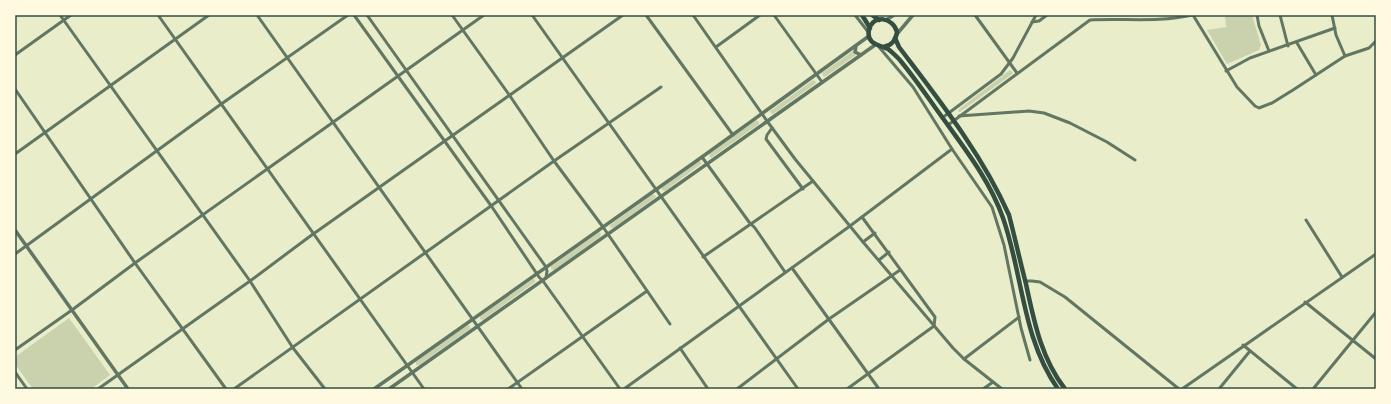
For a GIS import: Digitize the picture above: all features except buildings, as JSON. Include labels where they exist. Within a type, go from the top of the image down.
[{"type":"highway","points":[[862,15],[871,41],[892,52],[911,74],[948,125],[990,188],[997,203],[1012,246],[1027,321],[1032,338],[1040,357],[1058,389]]},
{"type":"highway","points":[[872,15],[879,20]]},
{"type":"highway","points":[[869,32],[874,23],[879,20],[886,20],[894,25],[898,47],[953,121],[989,175],[1009,216],[1035,324],[1046,357],[1058,380],[1065,389]]},
{"type":"highway","points":[[879,46],[890,45],[896,36]]},
{"type":"street","points":[[60,15],[250,281],[293,348],[325,389]]},
{"type":"street","points":[[15,55],[71,15]]},
{"type":"street","points":[[158,15],[424,389]]},
{"type":"street","points":[[15,154],[209,15]]},
{"type":"street","points":[[258,15],[522,389]]},
{"type":"street","points":[[15,254],[157,150],[348,15]]},
{"type":"street","points":[[354,15],[492,207],[539,278],[543,281],[620,389]]},
{"type":"street","points":[[367,15],[546,267],[547,276],[543,281]]},
{"type":"street","points":[[452,15],[554,161],[608,234],[670,324]]},
{"type":"street","points":[[15,350],[484,15]]},
{"type":"street","points":[[532,15],[608,124],[798,389]]},
{"type":"street","points":[[98,389],[623,15]]},
{"type":"street","points":[[646,15],[733,135]]},
{"type":"street","points":[[693,15],[763,113],[772,128],[863,242],[953,348],[964,359],[1002,389]]},
{"type":"street","points":[[716,47],[760,15]]},
{"type":"street","points":[[774,15],[822,82]]},
{"type":"street","points":[[374,389],[856,46],[869,32],[855,15]]},
{"type":"street","points":[[886,20],[894,15]]},
{"type":"street","points":[[896,36],[913,15]]},
{"type":"street","points":[[975,15],[1017,73]]},
{"type":"street","points":[[942,118],[1001,74],[1010,63],[1036,15]]},
{"type":"street","points":[[1032,22],[1038,21],[1047,15]]},
{"type":"street","points":[[948,125],[1090,20],[1164,20],[1192,15],[1237,87],[1259,108],[1272,103],[1345,56],[1369,48],[1376,41]]},
{"type":"street","points":[[1257,15],[1259,26],[1270,52]]},
{"type":"street","points":[[1280,15],[1288,46]]},
{"type":"street","points":[[1332,15],[1336,35],[1345,56]]},
{"type":"street","points":[[1226,71],[1250,58],[1288,46],[1334,28]]},
{"type":"street","points":[[1297,42],[1316,75]]},
{"type":"street","points":[[856,46],[855,52],[861,55]]},
{"type":"street","points":[[389,389],[822,82],[861,55],[879,46],[913,87],[952,149],[989,201],[996,218],[1030,360]]},
{"type":"street","points":[[234,389],[492,207],[554,161],[661,87]]},
{"type":"street","points":[[15,89],[92,198],[135,263],[226,389]]},
{"type":"street","points":[[959,116],[1029,111],[1044,113],[1070,123],[1107,142],[1135,160]]},
{"type":"street","points":[[772,128],[766,139],[803,189]]},
{"type":"street","points":[[624,389],[850,226],[952,149]]},
{"type":"street","points":[[702,157],[786,272]]},
{"type":"street","points":[[703,257],[813,181]]},
{"type":"street","points":[[996,218],[997,203]]},
{"type":"street","points":[[847,389],[934,326],[935,317],[862,216]]},
{"type":"street","points":[[1306,220],[1342,277]]},
{"type":"street","points":[[15,230],[128,389]]},
{"type":"street","points":[[863,242],[875,233]]},
{"type":"street","points":[[879,260],[889,252]]},
{"type":"street","points":[[1025,281],[1040,282],[1065,297],[1181,389],[1376,254]]},
{"type":"street","points":[[792,268],[879,389]]},
{"type":"street","points":[[737,389],[828,319],[900,270]]},
{"type":"street","points":[[508,389],[647,291]]},
{"type":"street","points":[[1305,302],[1376,359]]},
{"type":"street","points":[[1313,389],[1376,312]]},
{"type":"street","points":[[964,359],[1019,317]]},
{"type":"street","points":[[1243,345],[1297,389]]},
{"type":"street","points":[[680,348],[708,389]]},
{"type":"street","points":[[1219,389],[1250,351]]},
{"type":"street","points":[[15,372],[27,389]]},
{"type":"street","points":[[983,389],[993,382]]},
{"type":"green space","points":[[1229,15],[1252,15],[1261,45],[1259,50],[1227,64],[1207,30],[1226,27],[1225,17]]},
{"type":"green space","points":[[853,51],[856,55],[825,77],[823,76],[822,73]]},
{"type":"green space","points":[[1010,70],[1013,73],[1011,75],[958,112],[959,109]]},
{"type":"green space","points":[[813,80],[816,82],[815,84],[773,114],[771,113],[770,111]]},
{"type":"green space","points":[[756,120],[759,124],[711,158],[710,157],[709,154]]},
{"type":"green space","points":[[699,161],[702,163],[665,191],[662,190],[662,187]]},
{"type":"green space","points":[[652,194],[656,196],[655,198],[613,228],[610,227],[610,225]]},
{"type":"green space","points":[[599,232],[601,234],[600,237],[554,270],[551,269],[551,266]]},
{"type":"green space","points":[[533,279],[535,282],[483,320],[480,319],[480,316]]},
{"type":"green space","points":[[69,318],[110,375],[91,389],[33,389],[15,364],[15,357]]},
{"type":"green space","points":[[467,325],[470,326],[470,329],[419,365],[416,365],[416,361]]}]
